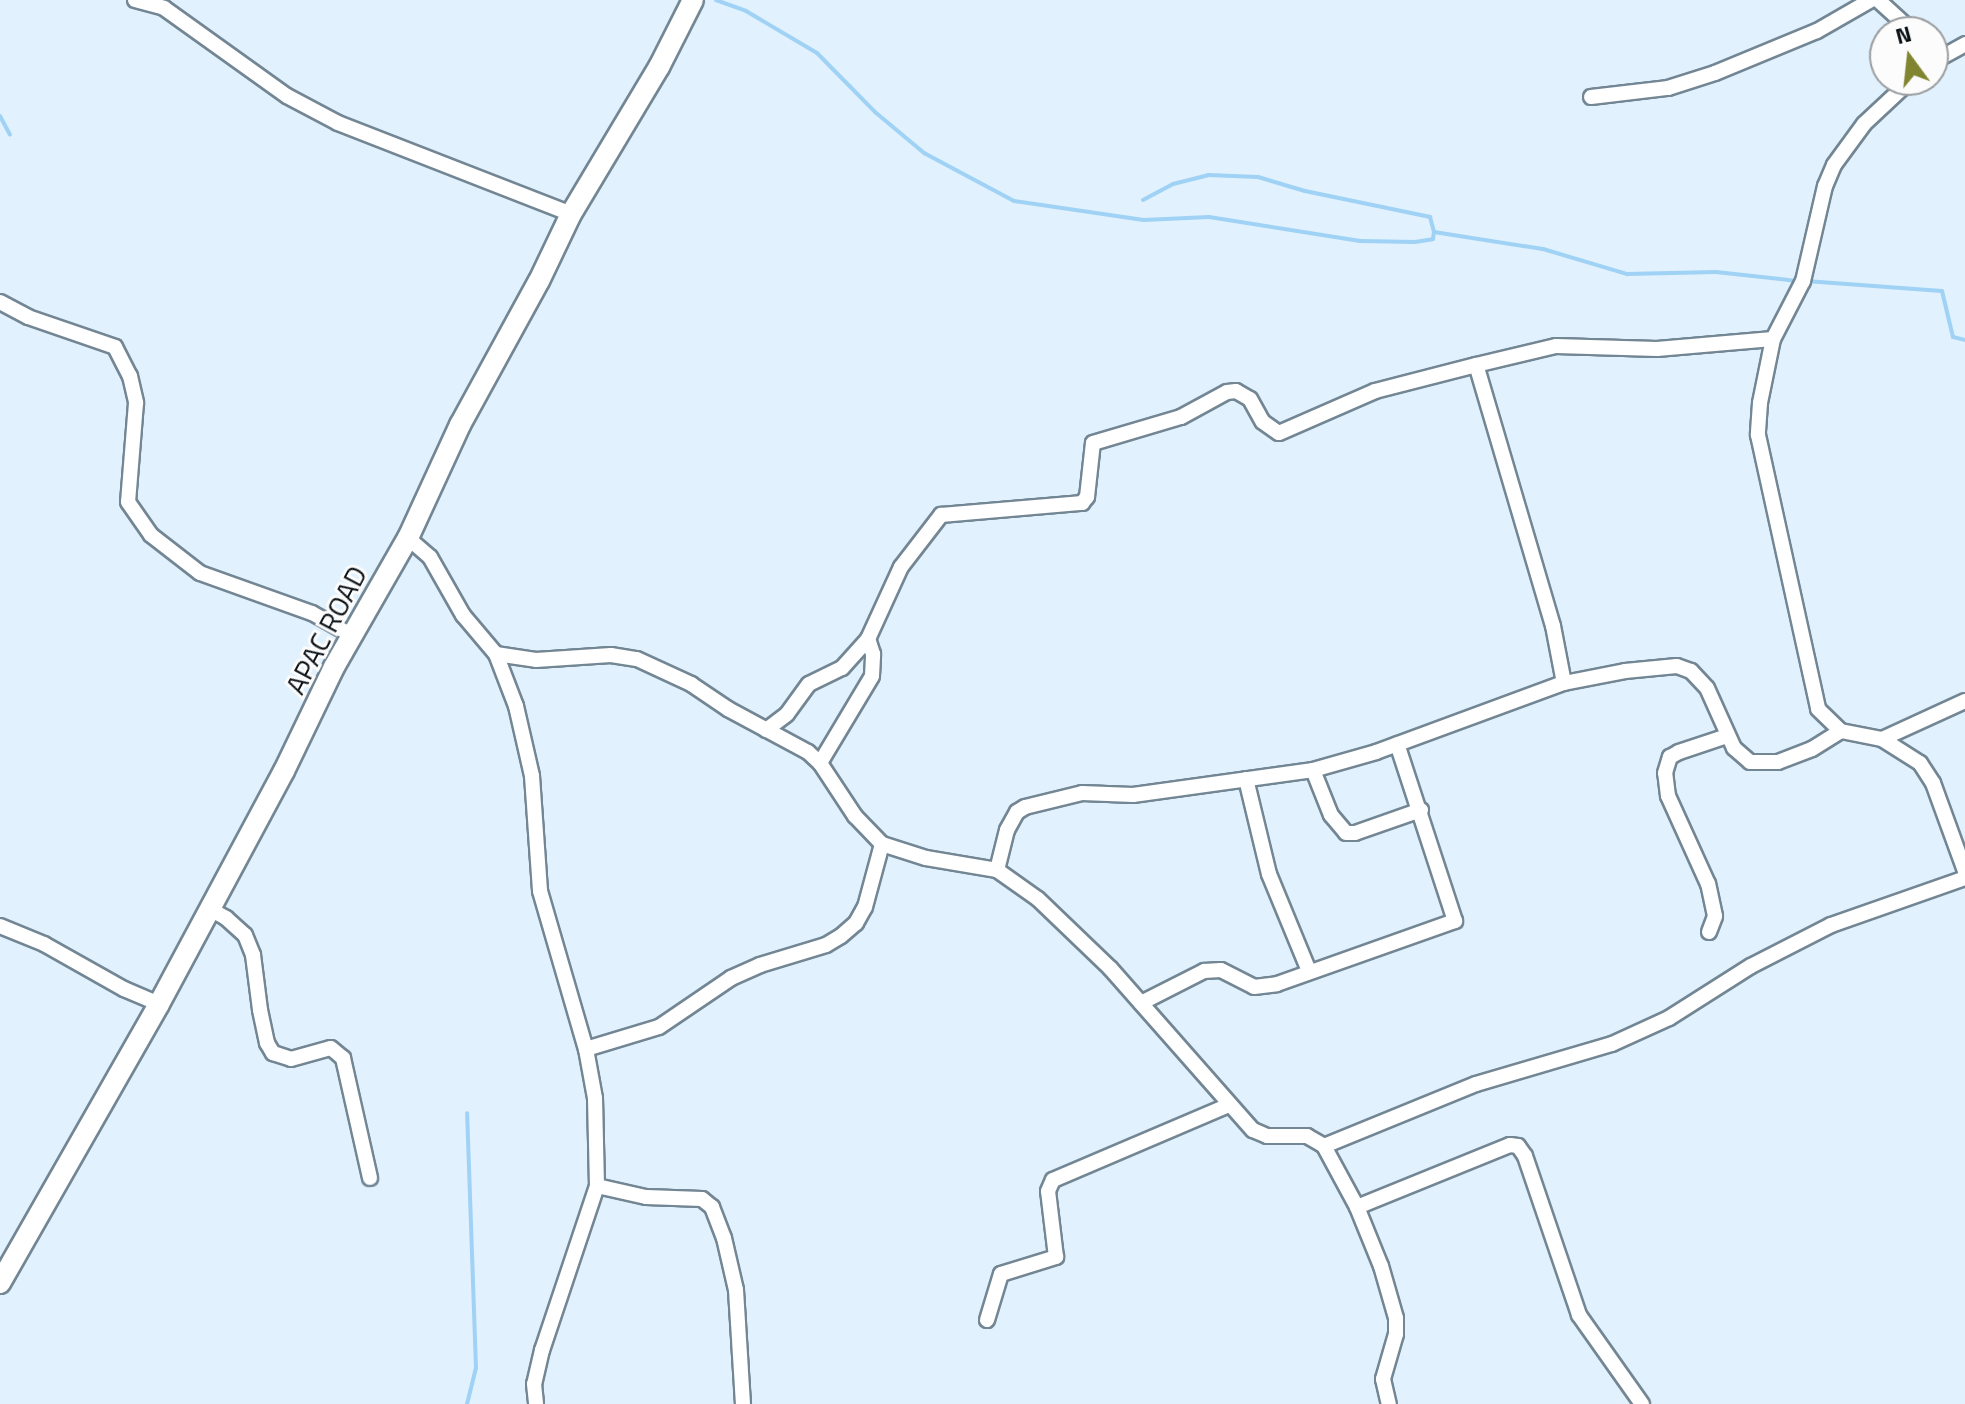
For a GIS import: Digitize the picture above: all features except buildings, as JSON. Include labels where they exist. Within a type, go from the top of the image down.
[{"type":"main road","name":"APAC ROAD","points":[[0,1283],[159,1004],[408,538],[460,425],[571,214],[659,67],[693,0]]},
{"type":"street","points":[[135,0],[164,8],[287,96],[338,123],[571,214]]},
{"type":"street","points":[[1591,97],[1668,88],[1715,73],[1817,31],[1871,0]]},
{"type":"street","points":[[1878,0],[1896,16]]},
{"type":"street","points":[[1894,96],[1864,124],[1834,165],[1817,212],[1803,281],[1773,339],[1760,403],[1758,435],[1812,695],[1826,719],[1841,731],[1882,739],[1910,753],[1927,771],[1965,871]]},
{"type":"street","points":[[0,302],[28,317],[115,347],[130,376],[136,403],[128,502],[151,535],[200,573],[312,613],[353,636]]},
{"type":"street","points":[[766,730],[787,714],[809,684],[842,668],[868,639],[901,567],[936,519],[952,514],[1082,503],[1087,497],[1093,443],[1181,417],[1217,396],[1236,391],[1250,399],[1263,422],[1279,433],[1375,391],[1556,346],[1657,349],[1773,339]]},
{"type":"street","points":[[1476,365],[1553,626],[1564,683]]},
{"type":"street","points":[[408,538],[430,557],[463,615],[496,654],[516,706],[532,776],[540,891],[586,1049],[595,1098],[597,1186],[542,1350],[534,1384],[536,1404]]},
{"type":"street","points":[[820,763],[872,676],[873,654],[868,639]]},
{"type":"street","points":[[496,654],[536,660],[611,655],[637,659],[691,684],[766,730],[799,746],[820,763],[855,816],[882,844],[926,858],[997,870],[1057,915],[1141,1003],[1229,1105],[1259,1133],[1307,1136],[1324,1146],[1357,1207],[1381,1266],[1397,1325],[1383,1379],[1389,1404]]},
{"type":"street","points":[[997,870],[1007,830],[1017,812],[1025,807],[1082,793],[1133,795],[1313,770],[1397,744],[1564,683],[1625,671],[1677,666],[1701,679],[1727,736],[1740,755],[1761,764],[1797,755],[1841,731]]},
{"type":"street","points":[[1882,739],[1965,701]]},
{"type":"street","points":[[1709,932],[1715,916],[1708,884],[1668,796],[1665,773],[1670,757],[1727,736]]},
{"type":"street","points":[[1141,1003],[1204,971],[1221,970],[1261,987],[1455,921],[1397,744]]},
{"type":"street","points":[[1313,770],[1331,815],[1346,833],[1355,833],[1421,810]]},
{"type":"street","points":[[1246,779],[1269,874],[1309,971]]},
{"type":"street","points":[[586,1049],[659,1027],[731,978],[760,965],[826,945],[841,936],[856,923],[865,907],[882,844]]},
{"type":"street","points":[[1324,1146],[1476,1084],[1612,1044],[1669,1018],[1706,992],[1831,925],[1965,878]]},
{"type":"street","points":[[208,908],[226,918],[245,935],[253,955],[267,1043],[273,1053],[291,1059],[331,1048],[343,1058],[370,1178]]},
{"type":"street","points":[[0,926],[159,1004]]},
{"type":"street","points":[[987,1320],[1001,1274],[1056,1257],[1048,1191],[1053,1180],[1229,1105]]},
{"type":"street","points":[[1357,1207],[1510,1145],[1518,1146],[1525,1156],[1579,1315],[1642,1404]]},
{"type":"street","points":[[597,1186],[646,1197],[702,1199],[712,1207],[724,1238],[736,1290],[743,1404]]},
{"type":"waterway","points":[[716,0],[746,11],[817,53],[875,112],[924,153],[1014,201],[1144,220],[1209,217],[1360,241],[1415,242],[1433,239],[1434,232],[1543,249],[1627,274],[1716,272],[1797,281]]},
{"type":"waterway","points":[[0,116],[10,135]]},
{"type":"waterway","points":[[1143,200],[1173,184],[1208,175],[1258,177],[1305,191],[1430,217],[1434,232]]},
{"type":"waterway","points":[[1806,281],[1942,291],[1953,337],[1965,340]]},
{"type":"waterway","points":[[467,1113],[476,1368],[467,1404]]}]
